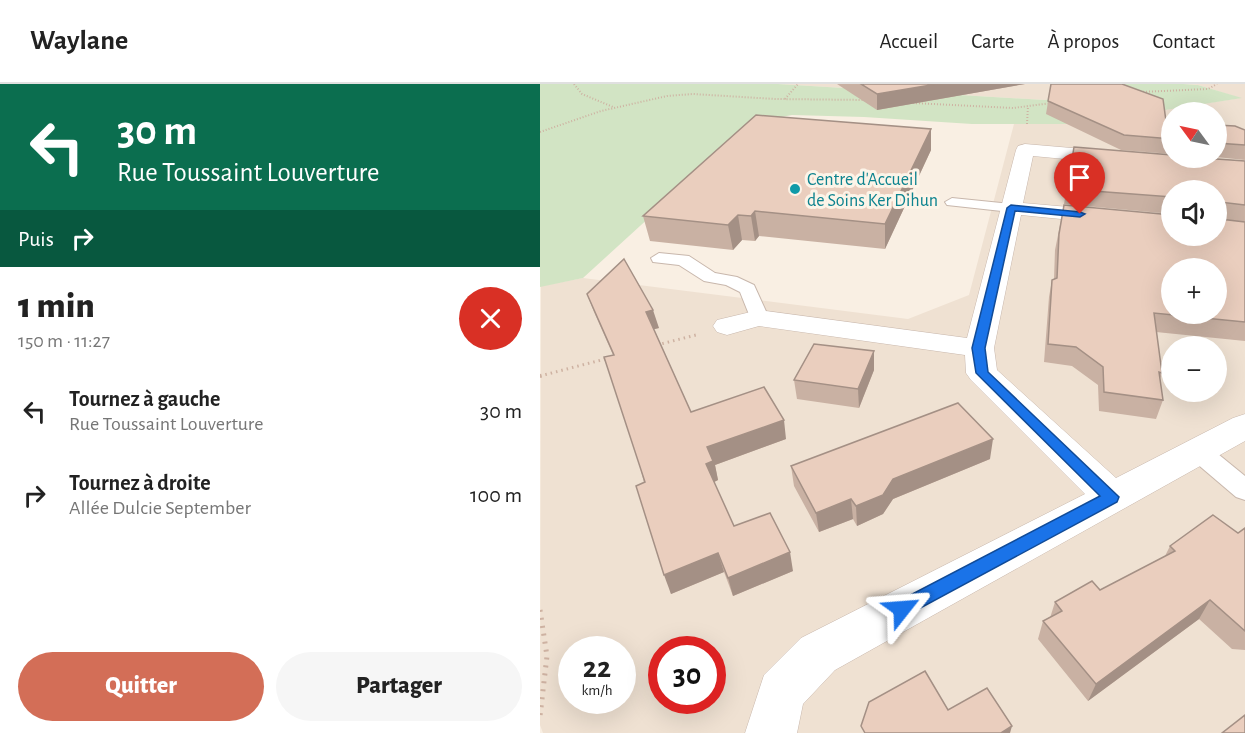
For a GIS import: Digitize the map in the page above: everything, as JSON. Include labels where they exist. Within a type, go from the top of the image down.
[{"type":"street","points":[[1112,497],[982,373],[979,348],[1025,150],[1141,159]]},
{"type":"street","points":[[1011,208],[1161,222]]},
{"type":"street","points":[[728,326],[759,318],[979,348]]},
{"type":"street","points":[[776,712],[818,654],[1245,426]]},
{"type":"lane","points":[[952,202],[1011,208]]},
{"type":"lane","points":[[659,258],[682,260],[710,277],[731,281],[748,290],[759,318]]},
{"type":"lane","points":[[1198,451],[1245,490]]},
{"type":"path","points":[[574,84],[582,94],[613,108]]},
{"type":"path","points":[[785,99],[798,84]]},
{"type":"path","points":[[1139,92],[1208,89],[1217,84]]},
{"type":"path","points":[[540,132],[613,108],[667,96],[693,94],[785,99],[875,100]]},
{"type":"path","points":[[907,102],[1013,108],[1058,102]]},
{"type":"path","points":[[905,197],[952,202]]},
{"type":"path","points":[[654,346],[728,326]]},
{"type":"path","points":[[540,376],[610,358]]},
{"type":"path","points":[[540,610],[547,656],[540,716]]},
{"type":"shaded area","points":[[778,84],[1121,84],[1045,100]]},
{"type":"shaded area","points":[[1183,84],[1245,84],[1245,733],[543,733],[540,725],[541,286],[583,278],[908,319],[969,295],[1014,124],[1076,124],[1161,111],[1161,168],[1227,168],[1227,102],[1215,102],[1240,98],[1198,85]]},
{"type":"green space","points":[[540,84],[778,84],[1045,100],[1121,84],[1183,84],[1198,85],[1242,98],[1216,102],[1161,102],[1161,111],[1076,124],[972,124],[792,115],[754,122],[583,278],[540,287]]},
{"type":"building","points":[[861,84],[937,84],[877,94]]},
{"type":"building","points":[[1051,84],[1122,84],[1163,99],[1163,102],[1161,102],[1161,138],[1124,135],[1048,101]]},
{"type":"building","name":"Centre d'Accueil de Soins Ker Dihun","points":[[756,115],[931,129],[885,224],[755,211],[751,216],[738,215],[728,225],[643,216]]},
{"type":"building","points":[[1227,126],[1245,130],[1245,145],[1227,144]]},
{"type":"building","points":[[1074,147],[1161,154],[1161,168],[1227,168],[1227,160],[1245,161],[1245,205],[1227,203],[1227,180],[1161,180],[1161,196],[1067,189]]},
{"type":"building","points":[[1064,205],[1161,214],[1161,246],[1227,246],[1227,220],[1245,222],[1245,322],[1227,320],[1227,258],[1161,258],[1161,314],[1154,313],[1161,366],[1161,373],[1159,372],[1161,400],[1104,392],[1103,367],[1076,347],[1048,344],[1052,280],[1057,278],[1059,234]]},
{"type":"building","points":[[624,259],[653,310],[646,312],[691,412],[764,387],[784,420],[707,447],[713,461],[706,464],[734,526],[770,513],[790,552],[728,578],[718,553],[664,575],[636,486],[645,482],[604,357],[614,355],[587,294]]},
{"type":"building","points":[[814,344],[874,351],[858,389],[794,380]]},
{"type":"building","points":[[958,403],[993,439],[893,479],[883,495],[856,506],[851,499],[816,513],[791,466]]},
{"type":"building","points":[[1213,515],[1238,533],[1245,528],[1245,631],[1210,600],[1096,684],[1043,621],[1062,611],[1055,602],[1092,581],[1100,590],[1175,551],[1170,546]]},
{"type":"building","points":[[925,671],[948,710],[987,688],[1012,726],[1001,733],[865,733],[861,726],[869,702]]},
{"type":"building","points":[[1245,715],[1245,733],[1222,733]]},
{"type":"place","name":"Centre d'Accueil de Soins Ker Dihun","points":[[795,189]]},
{"type":"route","points":[[902,609],[1112,497],[982,373],[979,348],[1011,208],[1080,214]]}]
